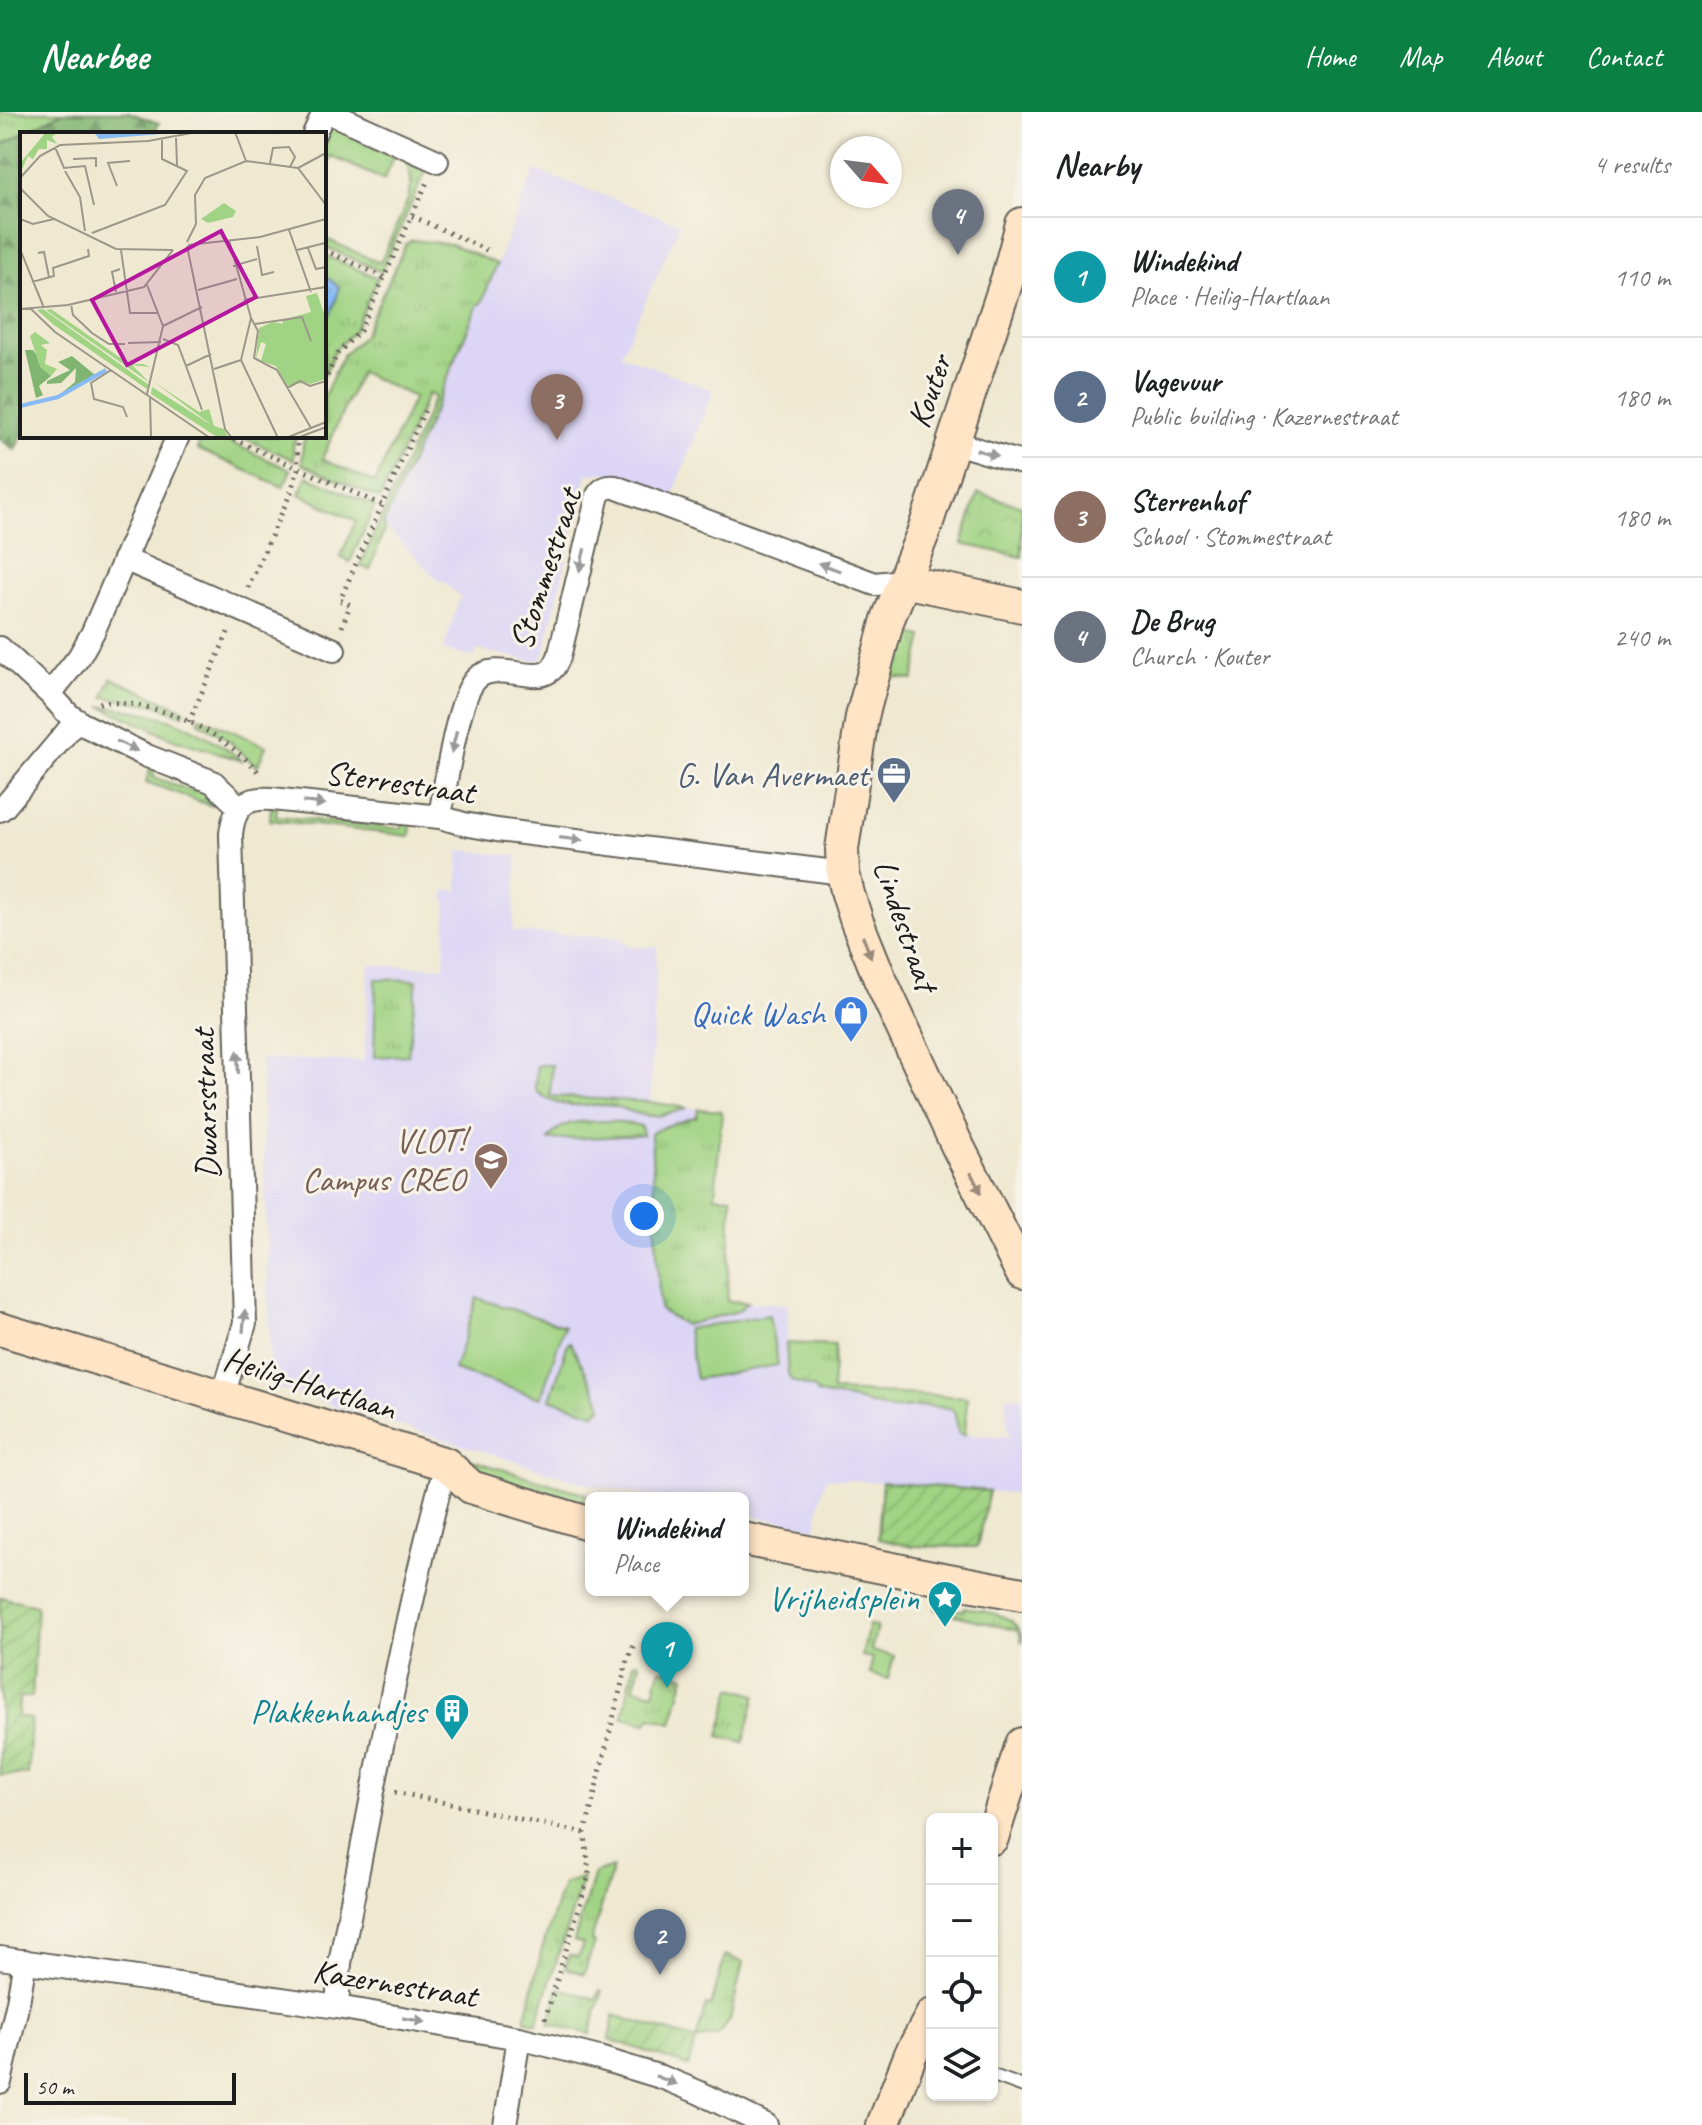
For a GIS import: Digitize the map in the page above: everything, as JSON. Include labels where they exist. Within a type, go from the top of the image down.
[{"type":"street","points":[[315,132],[326,112],[437,161]]},
{"type":"street","name":"Kouter","points":[[903,581],[924,531],[1008,277],[1022,224]]},
{"type":"street","points":[[50,694],[79,657],[93,632],[177,438]]},
{"type":"street","points":[[952,442],[1022,463]]},
{"type":"street","name":"Stommestraat","points":[[440,817],[461,712],[474,681],[483,674],[496,671],[543,674],[552,670],[559,657],[601,490],[615,487],[875,584],[903,581]]},
{"type":"street","points":[[124,559],[334,650]]},
{"type":"street","points":[[903,581],[1022,606]]},
{"type":"street","name":"Lindestraat","points":[[903,581],[888,619],[862,717],[845,821],[843,873],[857,922],[880,979],[956,1143],[1022,1273]]},
{"type":"street","points":[[0,648],[73,717],[147,756],[213,782],[240,808]]},
{"type":"street","points":[[0,810],[16,795],[73,717]]},
{"type":"street","name":"Sterrestraat","points":[[240,808],[253,799],[272,799],[440,817],[497,830],[843,873]]},
{"type":"street","name":"Dwarsstraat","points":[[223,1396],[245,1323],[231,834],[240,808]]},
{"type":"street","name":"Heilig-Hartlaan","points":[[0,1329],[446,1464],[471,1487],[585,1522]]},
{"type":"street","points":[[337,2007],[340,1963],[398,1662],[446,1464]]},
{"type":"street","points":[[749,1540],[1022,1594]]},
{"type":"street","points":[[998,1819],[1022,1744]]},
{"type":"street","name":"Kazernestraat","points":[[0,1958],[337,2007],[529,2041],[664,2078],[766,2125]]},
{"type":"street","points":[[0,2082],[25,1961]]},
{"type":"street","points":[[883,2125],[927,2029]]},
{"type":"street","points":[[505,2125],[529,2041]]},
{"type":"lane","points":[[998,2077],[1022,2086]]},
{"type":"path","points":[[326,379],[337,354],[360,331],[437,161]]},
{"type":"path","points":[[412,216],[491,252]]},
{"type":"path","points":[[326,251],[384,277]]},
{"type":"path","points":[[334,650],[350,605],[340,600],[427,405]]},
{"type":"path","points":[[230,438],[382,505]]},
{"type":"path","points":[[189,722],[291,492],[298,469],[299,438]]},
{"type":"path","points":[[73,717],[86,705],[104,702],[173,715],[223,740],[256,768],[272,799]]},
{"type":"path","points":[[529,2041],[589,1875],[585,1833],[633,1646]]},
{"type":"path","points":[[374,1787],[585,1833]]},
{"type":"shaded area","points":[[535,170],[680,224],[621,355],[713,390],[672,499],[605,473],[587,474],[543,657],[536,661],[477,650],[474,658],[443,650],[460,597],[443,581],[441,583],[383,524],[478,303],[481,303]]},
{"type":"shaded area","name":"VLOT! Campus CREO","points":[[459,850],[517,856],[513,932],[618,937],[634,948],[657,946],[650,1103],[722,1111],[715,1196],[732,1197],[727,1301],[788,1304],[787,1343],[835,1345],[832,1391],[967,1397],[965,1435],[1010,1436],[1005,1396],[1022,1396],[1022,1494],[826,1478],[816,1528],[749,1515],[749,1492],[630,1492],[592,1485],[271,1386],[261,1059],[364,1061],[369,965],[444,967],[445,890],[458,891]]},
{"type":"green space","points":[[0,112],[63,112],[26,132],[20,132],[20,135],[0,146]]},
{"type":"green space","points":[[63,112],[128,112],[159,123],[155,132],[26,132]]},
{"type":"green space","points":[[333,124],[394,157],[384,180],[331,156],[326,166],[326,140]]},
{"type":"green space","points":[[20,135],[21,438],[15,450],[0,439],[0,146]]},
{"type":"green space","points":[[407,162],[426,171],[381,272],[326,247],[326,239],[380,263],[408,200],[411,181]]},
{"type":"green space","points":[[412,240],[451,244],[497,264],[383,524],[385,527],[370,570],[360,566],[435,396],[428,394],[380,499],[302,464],[305,438],[326,438],[326,392],[343,355],[363,336],[406,244]],"holes":[[[360,372],[414,397],[375,483],[322,459]]]},
{"type":"green space","points":[[326,256],[378,278],[354,331],[335,350],[326,371]]},
{"type":"green space","points":[[201,438],[220,438],[291,470],[283,487],[197,449]]},
{"type":"green space","points":[[244,438],[296,438],[294,460]]},
{"type":"green space","points":[[307,476],[375,506],[350,562],[340,557],[356,521],[299,494]]},
{"type":"green space","points":[[978,493],[1022,506],[1022,557],[962,544]]},
{"type":"green space","points":[[905,633],[923,637],[913,680],[893,677]]},
{"type":"green space","points":[[111,678],[185,710],[183,715],[155,705],[104,697]]},
{"type":"green space","points":[[101,706],[141,712],[176,722],[209,738],[243,761],[174,739]]},
{"type":"green space","points":[[200,717],[266,746],[257,767],[227,739],[198,722]]},
{"type":"green space","points":[[151,767],[155,768],[153,777],[194,792],[197,787],[204,790],[215,800],[213,805],[146,782]]},
{"type":"green space","points":[[271,807],[277,807],[276,816],[401,829],[403,821],[411,822],[410,836],[270,820]]},
{"type":"green space","points":[[376,979],[417,980],[408,1055],[374,1057]]},
{"type":"green space","points":[[539,1065],[552,1065],[550,1096],[650,1102],[687,1108],[650,1116],[613,1106],[561,1104],[535,1089]]},
{"type":"green space","points":[[698,1109],[722,1111],[715,1196],[732,1197],[727,1301],[748,1302],[738,1311],[685,1325],[660,1310],[651,1134],[697,1116]]},
{"type":"green space","points":[[611,1121],[641,1126],[643,1135],[548,1140],[568,1124]]},
{"type":"green space","points":[[477,1298],[564,1326],[541,1398],[454,1370]]},
{"type":"green space","points":[[769,1315],[778,1365],[696,1379],[687,1329]]},
{"type":"green space","points":[[570,1342],[599,1397],[602,1406],[595,1413],[550,1399]]},
{"type":"green space","points":[[786,1343],[835,1345],[832,1391],[967,1397],[965,1435],[959,1434],[954,1411],[950,1408],[889,1409],[818,1394],[813,1388],[792,1381],[788,1374]]},
{"type":"green space","points":[[458,1456],[585,1494],[583,1506],[480,1472]]},
{"type":"green space","points":[[882,1482],[989,1491],[977,1547],[910,1546],[878,1539]]},
{"type":"green space","points":[[0,1597],[37,1605],[32,1697],[19,1697],[18,1717],[31,1719],[28,1775],[0,1775]]},
{"type":"green space","points":[[937,1600],[955,1604],[955,1609],[963,1611],[964,1607],[1001,1616],[1019,1631],[935,1610]]},
{"type":"green space","points":[[869,1625],[877,1627],[871,1651],[894,1656],[888,1679],[870,1674],[872,1658],[862,1656]]},
{"type":"green space","points":[[634,1662],[640,1663],[634,1688],[654,1693],[660,1669],[685,1676],[672,1723],[650,1717],[647,1723],[623,1717]]},
{"type":"green space","points":[[732,1688],[756,1695],[744,1742],[719,1736]]},
{"type":"green space","points":[[613,1867],[584,1974],[565,1968],[569,1955],[578,1957],[583,1944],[574,1941],[594,1873]]},
{"type":"green space","points":[[583,1877],[537,2023],[525,2021],[541,1952],[563,1884]]},
{"type":"green space","points":[[725,1955],[743,1962],[730,2020],[719,2035],[696,2040],[706,2005],[711,2006]]},
{"type":"green space","points":[[559,1988],[596,1999],[602,1991],[591,2034],[549,2024]]},
{"type":"green space","points":[[614,2015],[696,2040],[688,2066],[609,2039]]},
{"type":"water","points":[[326,277],[339,287],[326,323]]},
{"type":"place","name":"De Brug","points":[[958,255]]},
{"type":"place","name":"Sterrenhof","points":[[557,440]]},
{"type":"place","name":"G. Van Avermaet","points":[[894,805]]},
{"type":"place","name":"Quick Wash","points":[[851,1044]]},
{"type":"place","name":"VLOT! Campus CREO","points":[[491,1191]]},
{"type":"place","name":"Vrijheidsplein","points":[[945,1629]]},
{"type":"place","name":"Windekind","points":[[667,1688]]},
{"type":"place","name":"Plakkenhandjes","points":[[452,1742]]},
{"type":"place","name":"Vagevuur","points":[[660,1975]]}]
